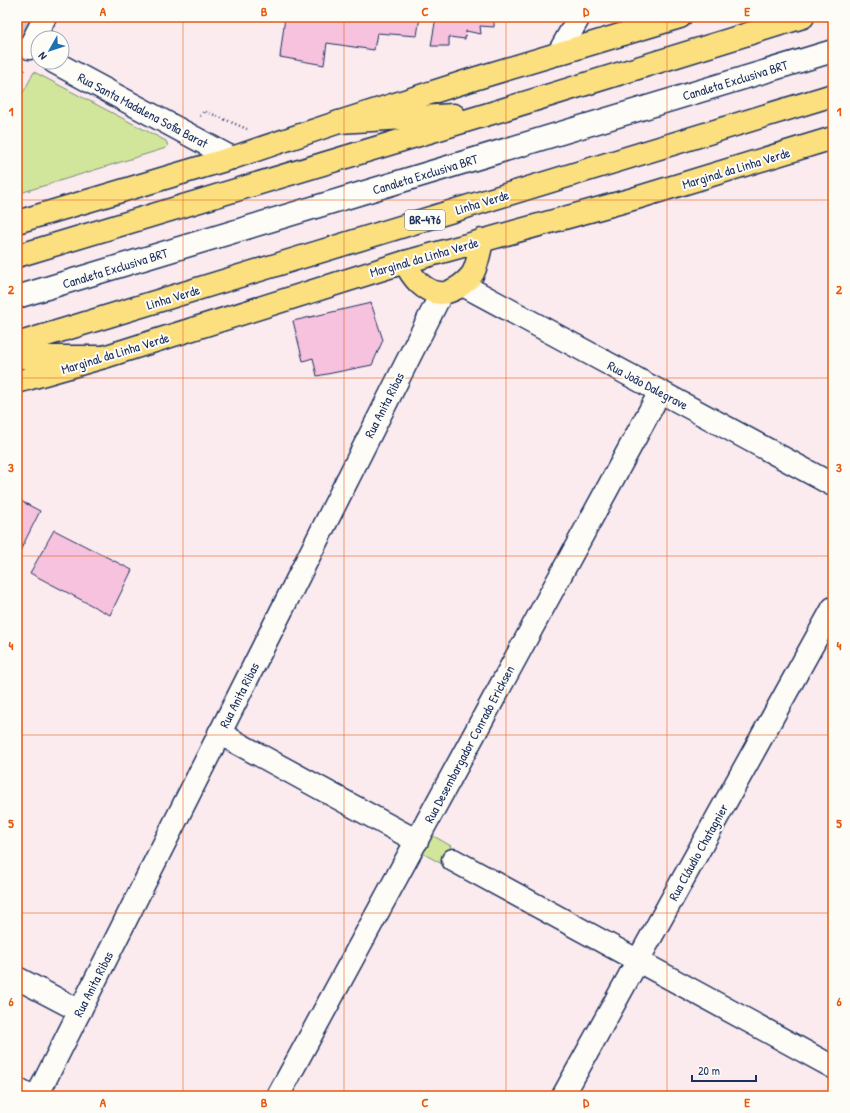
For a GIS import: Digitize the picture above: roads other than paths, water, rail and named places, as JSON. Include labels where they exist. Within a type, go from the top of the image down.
[{"type":"main road","points":[[17,222],[232,158],[339,122],[680,17]]},
{"type":"main road","points":[[17,256],[492,113],[803,17]]},
{"type":"main road","name":"Linha Verde","points":[[17,344],[833,95]]},
{"type":"main road","points":[[339,122],[492,113]]},
{"type":"main road","name":"Marginal da Linha Verde","points":[[17,382],[104,357],[405,262],[633,199],[833,138]]},
{"type":"main road","points":[[405,262],[409,272],[417,282],[428,290],[440,294],[463,285],[472,274],[478,258],[482,240]]},
{"type":"main road","points":[[17,357],[104,357]]},
{"type":"street","points":[[28,52],[45,17]]},
{"type":"street","points":[[558,54],[579,17]]},
{"type":"street","name":"Canaleta Exclusiva BRT","points":[[17,298],[833,50]]},
{"type":"street","name":"Rua Santa Madalena Sofia Barat","points":[[69,70],[232,158]]},
{"type":"street","name":"Rua João Dalegrave","points":[[463,285],[833,485]]},
{"type":"street","name":"Rua Anita Ribas","points":[[37,1096],[440,294]]},
{"type":"street","name":"Rua Desembargador Conrado Ericksen","points":[[278,1096],[660,392]]},
{"type":"street","name":"Rua Cláudio Chatagnier","points":[[563,1096],[833,608]]},
{"type":"street","points":[[219,734],[417,841]]},
{"type":"street","points":[[453,860],[833,1067]]},
{"type":"street","points":[[17,978],[80,1011]]},
{"type":"street","points":[[17,1089],[29,1096]]},
{"type":"tunnel","points":[[17,31],[24,17]]}]
